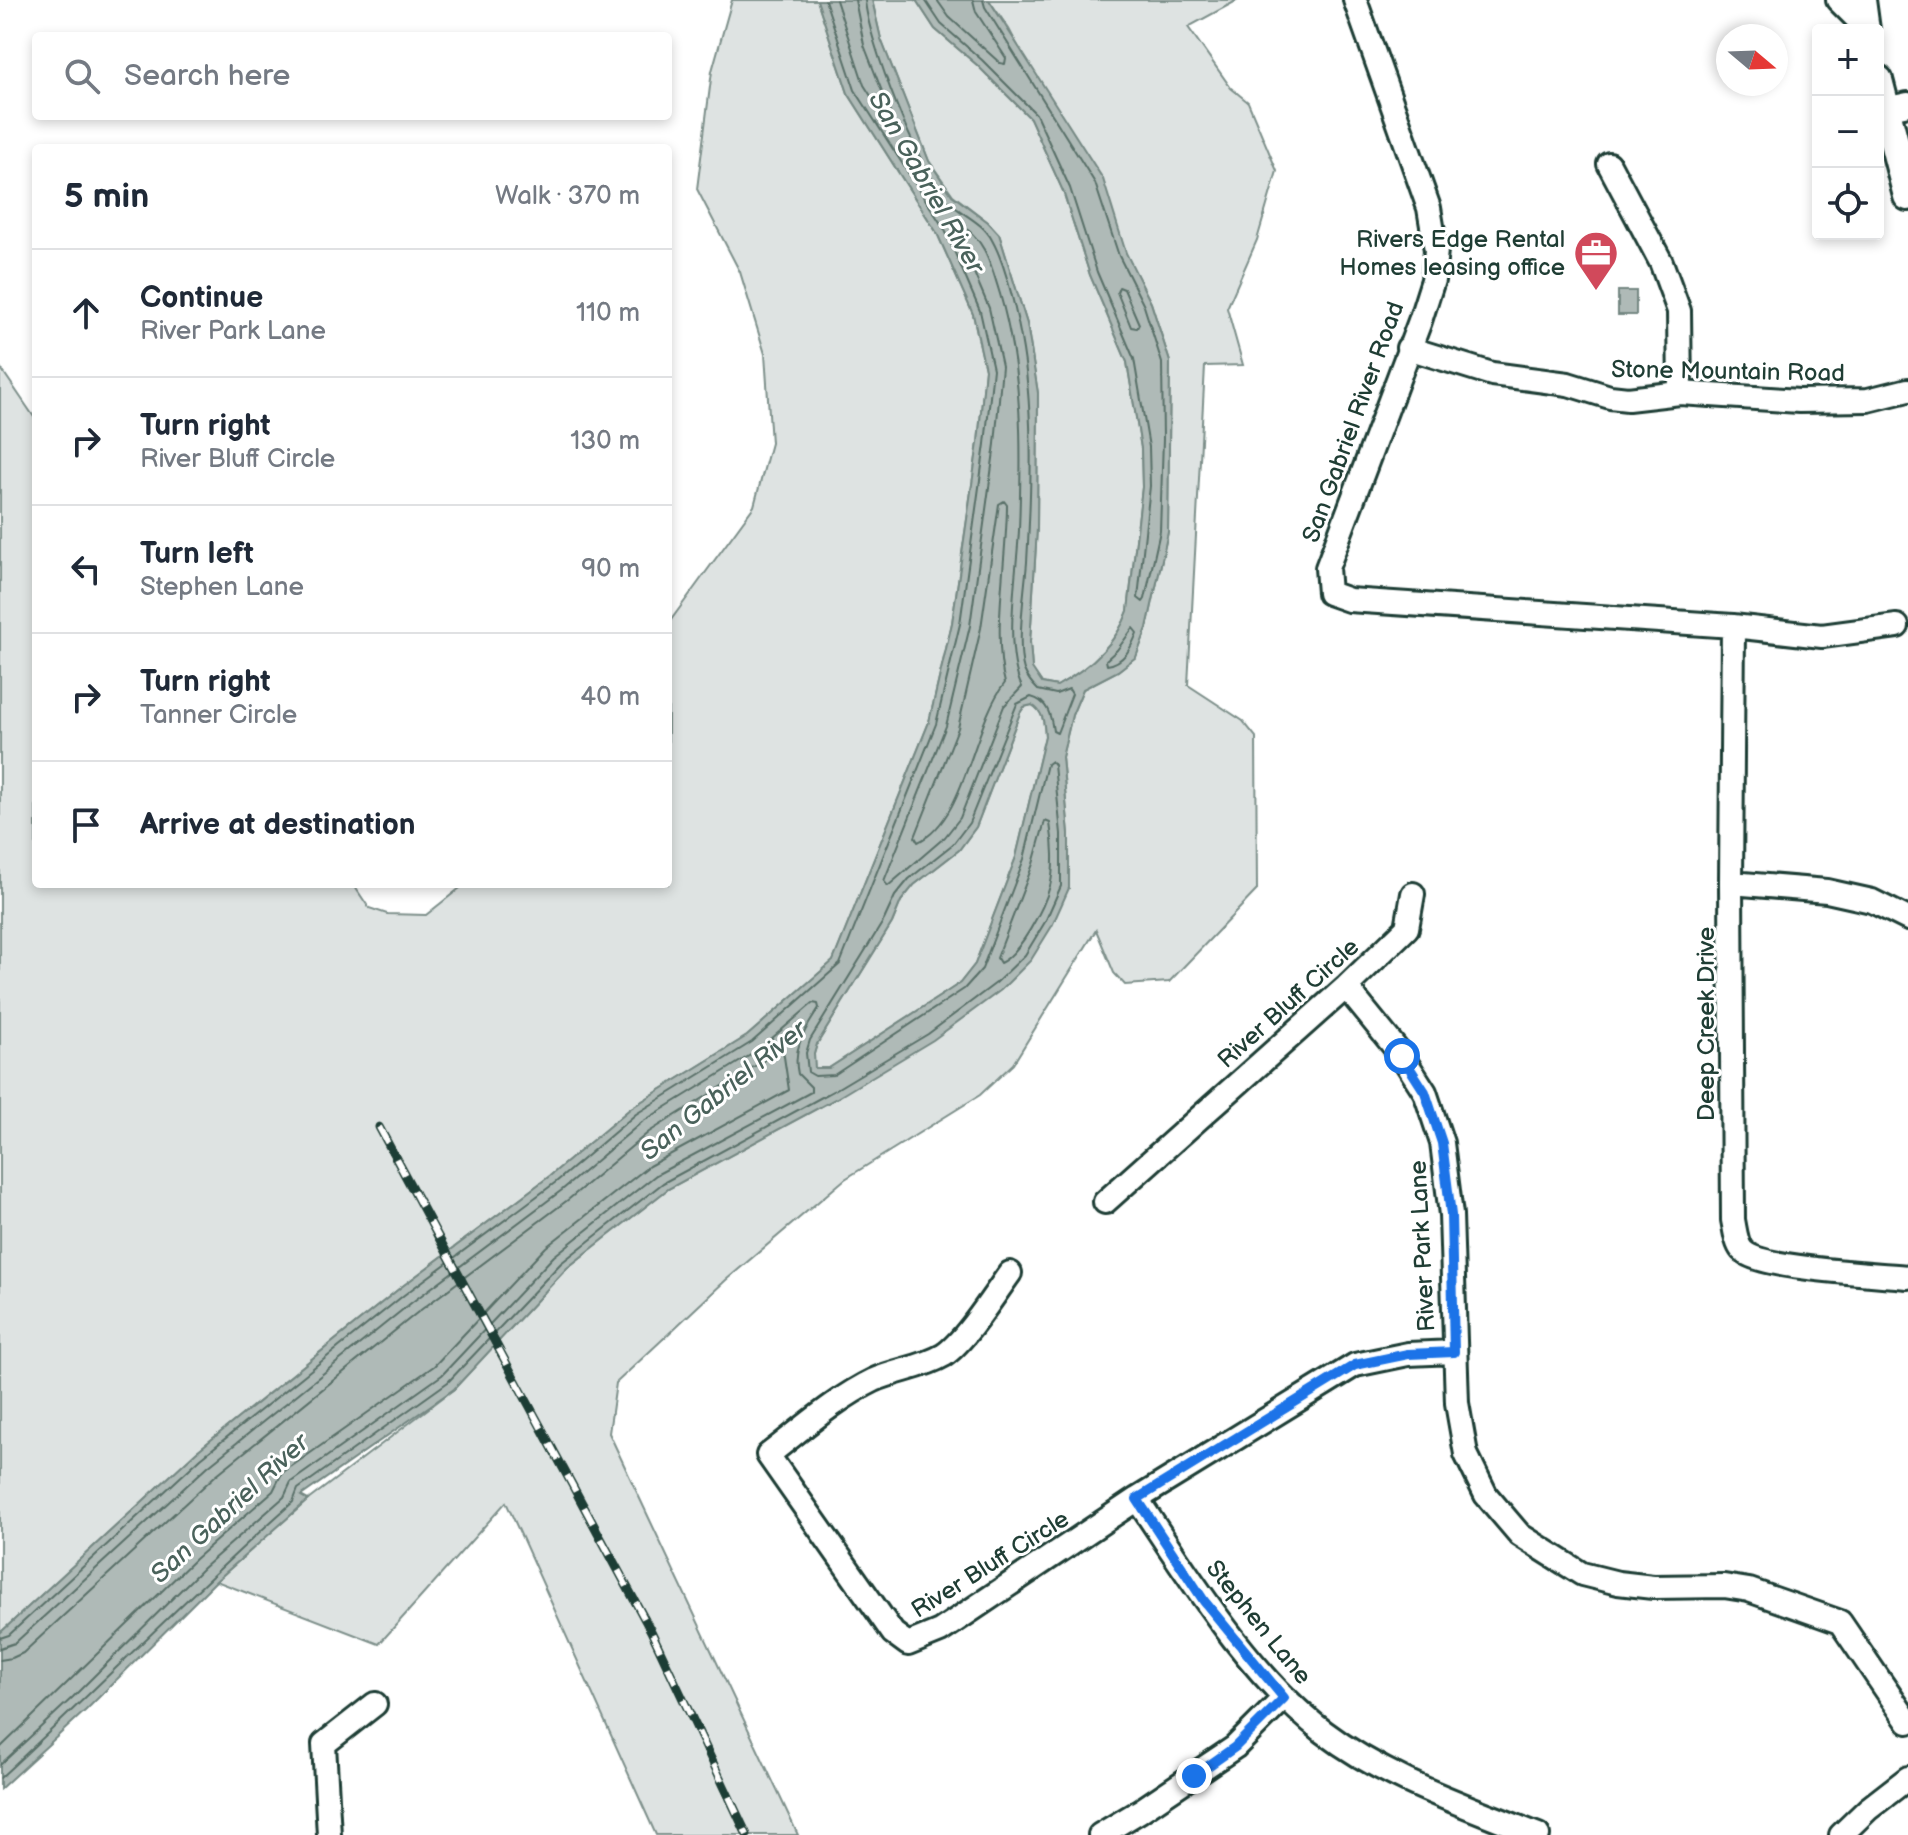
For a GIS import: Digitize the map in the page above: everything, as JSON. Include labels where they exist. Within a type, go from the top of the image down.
[{"type":"main road","points":[[1884,88],[1897,106],[1908,196]]},
{"type":"street","name":"San Gabriel River Road","points":[[1355,0],[1429,208],[1436,250],[1433,280],[1327,568],[1329,593],[1349,600],[1733,626],[1822,636],[1897,626]]},
{"type":"street","points":[[1838,0],[1864,19]]},
{"type":"street","points":[[1609,164],[1661,262],[1679,311],[1680,393]]},
{"type":"street","name":"Stone Mountain Road","points":[[1408,348],[1469,369],[1568,384],[1610,397],[1645,399],[1680,393],[1799,401],[1868,400],[1908,390]]},
{"type":"street","name":"Deep Creek Drive","points":[[1733,626],[1733,1220],[1742,1251],[1766,1263],[1908,1277]]},
{"type":"street","points":[[1731,883],[1827,891],[1872,901],[1908,919]]},
{"type":"street","name":"River Bluff Circle","points":[[1105,1202],[1346,987],[1407,928],[1413,894]]},
{"type":"street","name":"River Park Lane","points":[[1346,987],[1402,1056],[1425,1092],[1442,1143],[1451,1215],[1457,1403],[1466,1454],[1486,1495],[1520,1535],[1582,1574],[1653,1587],[1724,1586],[1749,1590],[1840,1622],[1908,1722]]},
{"type":"street","name":"River Bluff Circle","points":[[1010,1273],[957,1343],[945,1354],[922,1365],[878,1378],[852,1391],[768,1455],[893,1633],[908,1644],[940,1631],[1137,1499],[1355,1365],[1408,1354],[1454,1352]]},
{"type":"street","name":"Stephen Lane","points":[[1137,1499],[1204,1601],[1284,1698],[1324,1732],[1409,1782],[1538,1835]]},
{"type":"street","points":[[1100,1835],[1235,1747],[1284,1698]]},
{"type":"street","points":[[329,1835],[324,1744],[375,1704]]},
{"type":"street","points":[[1841,1835],[1908,1778]]},
{"type":"shaded area","points":[[732,0],[817,0],[848,93],[937,233],[973,314],[985,369],[978,443],[952,623],[929,722],[833,961],[747,1036],[631,1108],[551,1175],[400,1288],[196,1452],[0,1633],[0,367],[32,414],[32,888],[356,888],[369,908],[387,914],[426,915],[460,888],[672,888],[672,619],[754,506],[771,443],[765,354],[740,272],[697,189],[712,71]]},
{"type":"shaded area","points":[[872,0],[916,0],[935,29],[977,65],[1030,118],[1063,191],[1090,275],[1127,362],[1141,448],[1142,487],[1128,611],[1116,635],[1100,654],[1057,686],[1042,683],[1032,669],[1030,642],[1037,528],[1038,393],[1027,324],[999,234],[953,195],[929,161],[881,39]]},
{"type":"shaded area","points":[[989,0],[1238,0],[1188,27],[1231,88],[1248,102],[1277,171],[1257,240],[1227,308],[1243,365],[1205,366],[1188,685],[1243,721],[1256,737],[1257,890],[1169,982],[1125,985],[1114,973],[1096,930],[1013,1064],[980,1095],[845,1179],[726,1280],[616,1383],[609,1433],[798,1835],[656,1835],[506,1502],[379,1644],[216,1581],[308,1500],[454,1389],[567,1268],[668,1189],[837,1098],[1069,888],[1069,834],[1062,757],[1072,715],[1083,689],[1118,671],[1136,657],[1147,628],[1168,532],[1170,362],[1151,303],[1009,29]]},
{"type":"shaded area","points":[[1032,705],[1041,715],[1045,736],[1016,857],[975,964],[960,983],[948,991],[829,1068],[814,1069],[817,1044],[892,923],[901,901],[914,885],[959,850],[976,827],[1020,713],[1024,707]]},
{"type":"water","name":"San Gabriel River","points":[[817,0],[872,0],[881,39],[929,161],[952,195],[999,234],[1027,324],[1038,393],[1037,528],[1030,642],[1032,668],[1042,683],[1057,686],[1090,663],[1109,645],[1128,611],[1142,487],[1141,448],[1127,362],[1090,275],[1063,191],[1030,118],[977,65],[935,29],[916,0],[989,0],[1103,179],[1126,253],[1151,303],[1170,362],[1168,532],[1147,628],[1136,657],[1118,671],[1083,689],[1072,715],[1062,757],[1069,834],[1069,888],[1052,926],[1031,960],[1001,990],[933,1040],[837,1098],[668,1189],[567,1268],[454,1389],[301,1496],[308,1500],[216,1581],[86,1710],[0,1789],[0,1633],[196,1452],[400,1288],[551,1175],[631,1108],[747,1036],[833,961],[929,722],[952,623],[978,443],[985,369],[973,314],[937,233],[848,93]],"holes":[[[1032,705],[1043,719],[1045,736],[1016,857],[975,964],[960,983],[948,991],[829,1068],[815,1068],[817,1044],[892,923],[901,901],[914,885],[959,850],[976,827],[1020,713],[1024,707]]]},
{"type":"water","points":[[1618,291],[1636,291],[1636,315],[1618,315]]},
{"type":"railway","points":[[379,1127],[651,1631],[747,1835]]},
{"type":"place","name":"Rivers Edge Rental Homes leasing office","points":[[1596,292]]},
{"type":"route","points":[[1194,1776],[1235,1747],[1284,1698],[1204,1601],[1137,1499],[1355,1365],[1408,1354],[1454,1352],[1451,1215],[1442,1143],[1425,1092],[1402,1056]]}]
